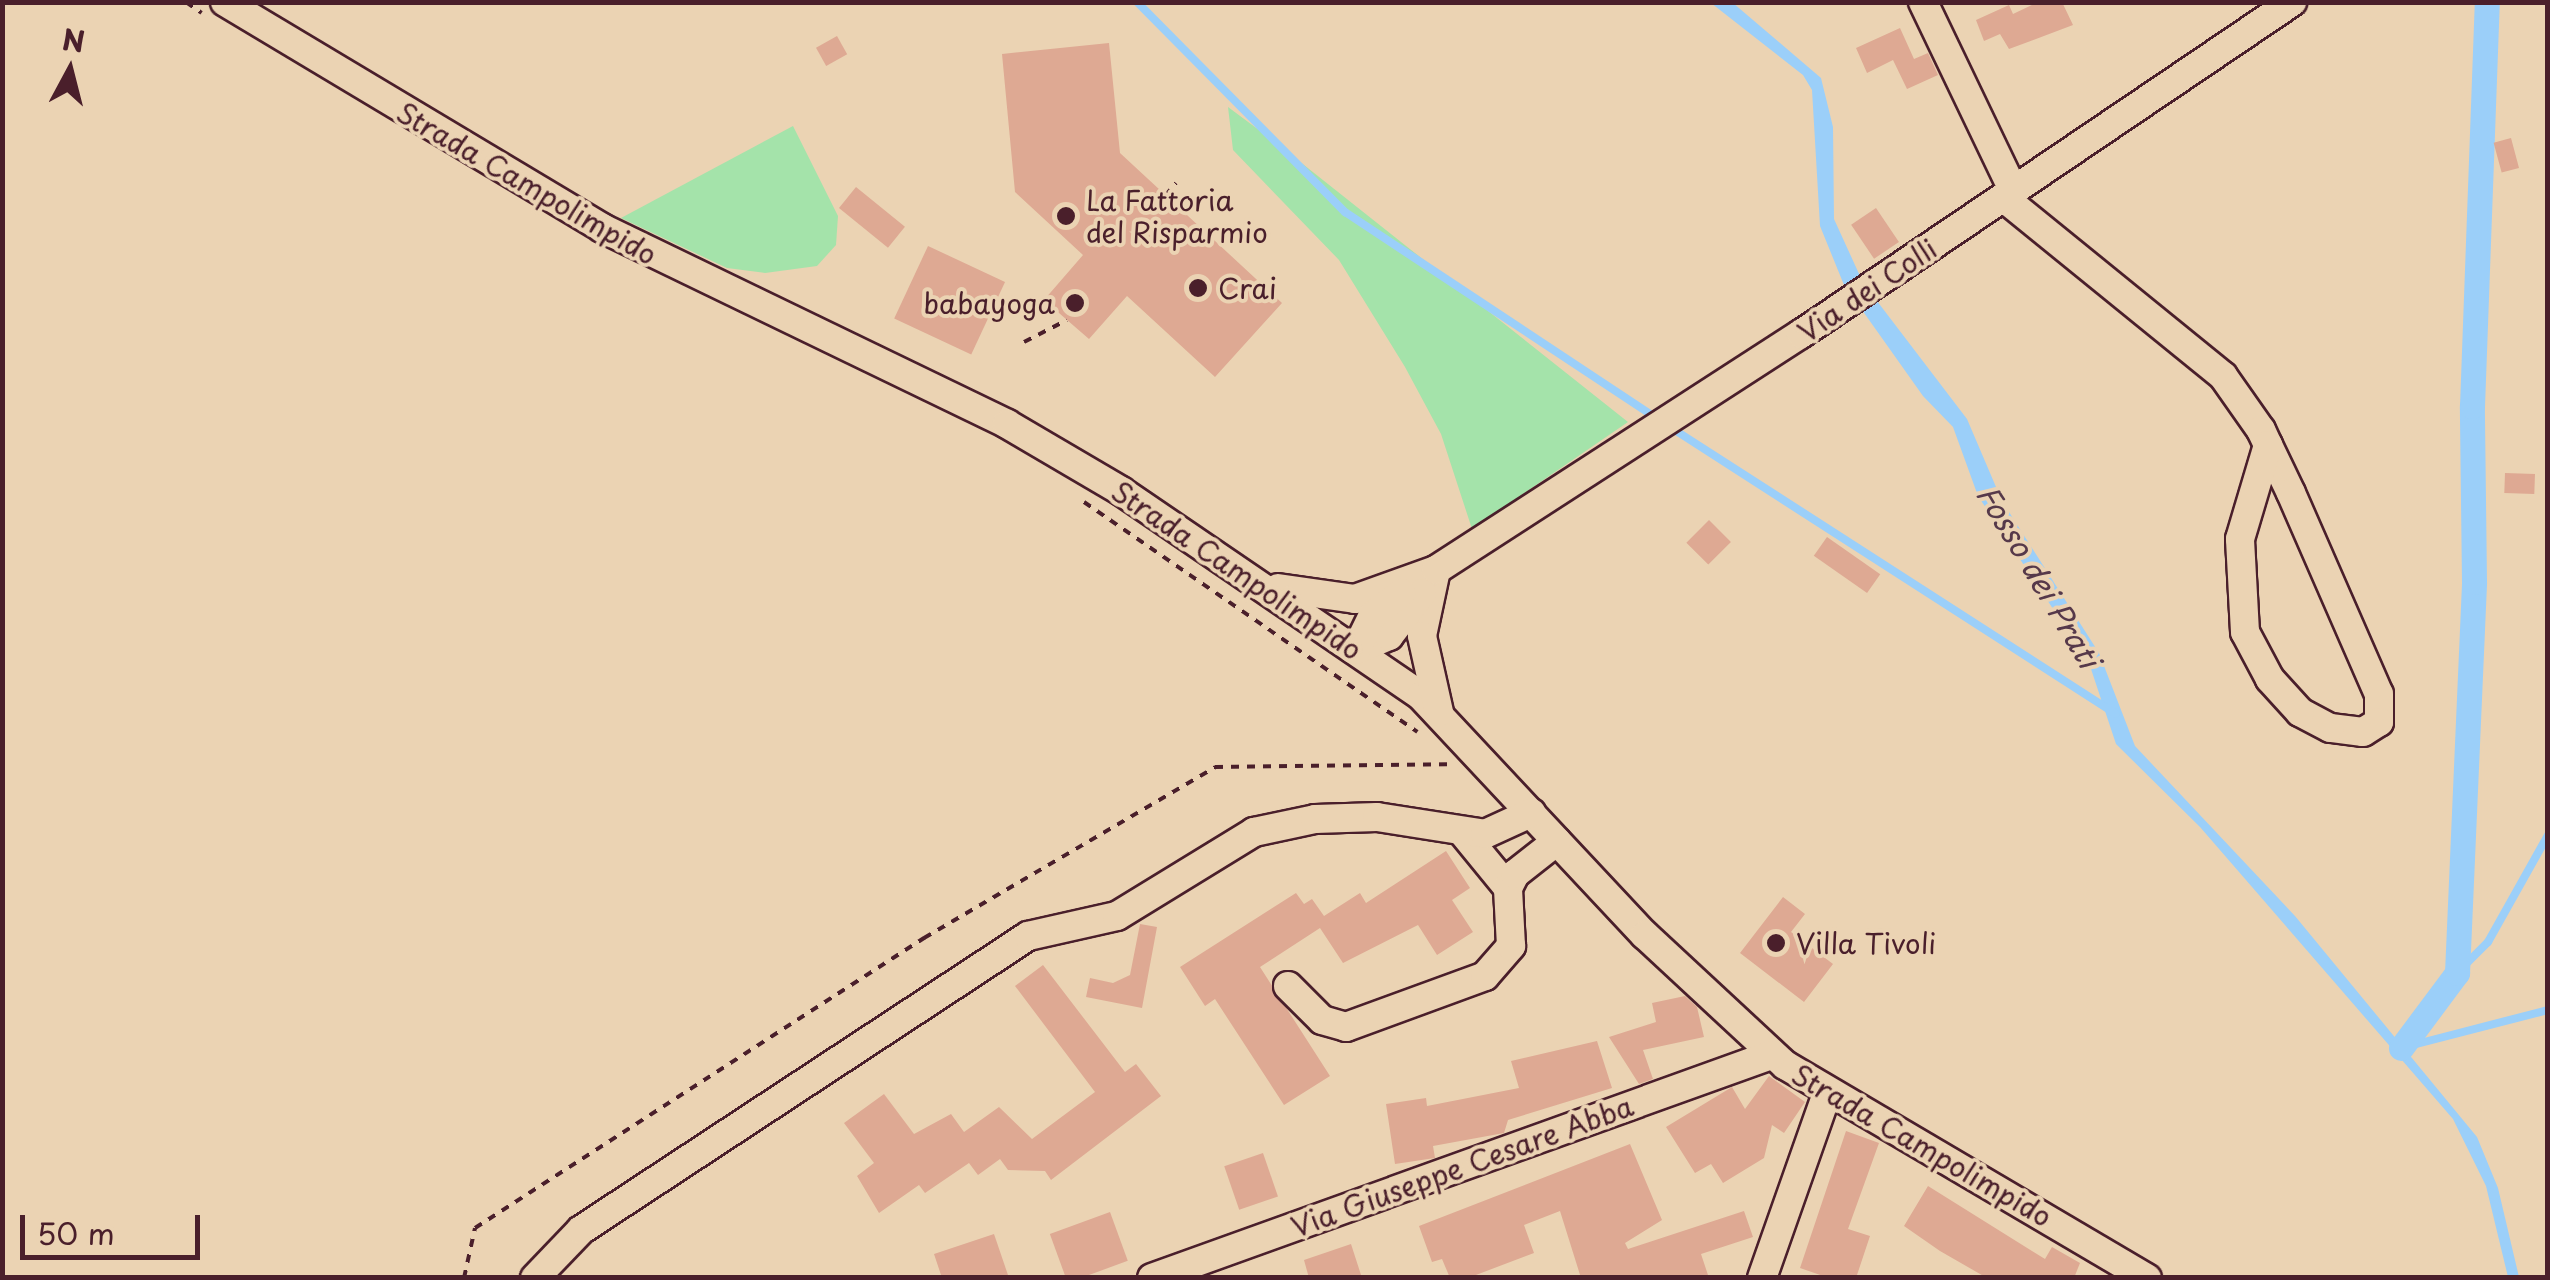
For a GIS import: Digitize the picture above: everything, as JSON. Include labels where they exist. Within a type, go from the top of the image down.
[{"type":"street","points":[[1923,2],[2009,195],[2224,376],[2268,446],[2379,694],[2379,722],[2362,732],[2330,728],[2300,712],[2270,679],[2246,632],[2240,539],[2268,446]]},
{"type":"street","name":"Via dei Colli","points":[[1257,582],[1322,598],[1355,599],[1436,570],[2009,195],[2256,14],[2292,2]]},
{"type":"street","name":"Strada Campolimpido","points":[[221,12],[628,242],[1067,457],[1257,582],[1439,712],[1556,840],[1772,1054],[1827,1093],[2148,1278]]},
{"type":"street","points":[[1436,570],[1422,636],[1439,712]]},
{"type":"street","name":"Via dei Colli","points":[[1356,650],[1400,626],[1436,570]]},
{"type":"street","points":[[535,1278],[581,1230],[1028,936],[1117,916],[1254,832],[1315,819],[1377,817],[1463,833],[1502,831],[1531,813]]},
{"type":"street","points":[[1463,833],[1508,888]]},
{"type":"street","points":[[1288,986],[1322,1020],[1346,1027],[1476,980],[1508,956],[1508,888],[1522,864],[1556,840]]},
{"type":"street","name":"Via Giuseppe Cesare Abba","points":[[1152,1278],[1772,1054]]},
{"type":"street","points":[[1762,1278],[1827,1093]]},
{"type":"path","points":[[186,2],[221,12]]},
{"type":"path","points":[[1165,196],[1176,183]]},
{"type":"path","points":[[1024,342],[1067,320]]},
{"type":"path","points":[[1069,491],[1430,741]]},
{"type":"path","points":[[464,1278],[476,1228],[924,938],[1215,767],[1462,764],[1446,752]]},
{"type":"green space","points":[[1228,107],[1628,422],[1472,529],[1441,434],[1405,367],[1339,260],[1233,150]]},
{"type":"green space","points":[[793,126],[838,216],[836,245],[817,266],[765,273],[727,268],[621,218]]},
{"type":"water","points":[[1711,3],[1733,3],[1821,78],[1833,127],[1834,219],[1860,276],[1844,285],[1820,226],[1812,90],[1803,75]]},
{"type":"water","name":"Fosso dei Prati","points":[[1877,301],[1967,419],[2002,501],[2099,653],[2135,746],[2295,916],[2477,1137],[2498,1188],[2519,1277],[2508,1277],[2486,1186],[2453,1119],[2200,827],[2116,744],[2089,663],[1978,496],[1953,427],[1923,396],[1862,310]]},
{"type":"building","points":[[2038,2],[2062,2],[2073,25],[2009,49],[2000,34],[1984,41],[1976,20],[2009,5],[2013,14]]},
{"type":"building","points":[[1900,28],[1914,59],[1928,53],[1938,75],[1907,89],[1893,60],[1867,73],[1856,48]]},
{"type":"building","points":[[837,36],[847,54],[826,66],[816,48]]},
{"type":"building","points":[[1109,43],[1120,153],[1282,303],[1215,377],[1127,296],[1089,339],[1044,300],[1083,255],[1015,192],[1002,54]]},
{"type":"building","points":[[2511,138],[2519,168],[2502,173],[2494,143]]},
{"type":"building","points":[[856,187],[905,227],[888,248],[839,208]]},
{"type":"building","points":[[1876,208],[1899,242],[1874,259],[1851,225]]},
{"type":"building","points":[[928,246],[1005,282],[971,354],[894,319]]},
{"type":"building","points":[[2505,473],[2535,474],[2534,494],[2504,493]]},
{"type":"building","points":[[1709,520],[1731,542],[1708,565],[1686,543]]},
{"type":"building","points":[[1827,537],[1880,574],[1867,593],[1814,556]]},
{"type":"building","points":[[1446,851],[1470,888],[1452,900],[1473,932],[1437,955],[1418,925],[1343,963],[1320,928],[1260,967],[1330,1076],[1284,1105],[1215,999],[1205,1006],[1180,967],[1296,893],[1304,904],[1312,899],[1324,916],[1360,893],[1366,903]]},
{"type":"building","name":"Villa Tivoli","points":[[1783,897],[1805,914],[1791,932],[1833,964],[1804,1002],[1740,953]]},
{"type":"building","points":[[1140,924],[1157,927],[1142,1008],[1086,997],[1090,978],[1113,983],[1130,975]]},
{"type":"building","points":[[1043,965],[1125,1072],[1136,1064],[1161,1096],[1051,1180],[1045,1171],[1008,1170],[1000,1159],[978,1175],[969,1163],[925,1193],[919,1185],[879,1213],[857,1176],[874,1163],[844,1123],[884,1094],[914,1134],[951,1114],[964,1132],[999,1107],[1032,1139],[1095,1092],[1015,986]]},
{"type":"building","points":[[1685,996],[1697,1007],[1704,1037],[1643,1050],[1653,1079],[1639,1084],[1609,1037],[1656,1022],[1652,1003]]},
{"type":"building","points":[[1597,1041],[1612,1088],[1508,1120],[1504,1133],[1433,1146],[1435,1158],[1395,1164],[1386,1104],[1426,1098],[1427,1106],[1519,1088],[1511,1061]]},
{"type":"building","points":[[1769,1076],[1805,1102],[1784,1133],[1772,1125],[1764,1158],[1723,1183],[1711,1164],[1695,1173],[1666,1127],[1732,1087],[1745,1109]]},
{"type":"building","points":[[1846,1131],[1879,1143],[1848,1229],[1870,1236],[1856,1278],[1829,1278],[1800,1268]]},
{"type":"building","points":[[1630,1144],[1662,1220],[1625,1243],[1628,1249],[1744,1211],[1753,1237],[1701,1254],[1709,1278],[1581,1278],[1560,1211],[1524,1225],[1534,1253],[1468,1278],[1450,1278],[1442,1259],[1432,1262],[1419,1226]]},
{"type":"building","points":[[1263,1153],[1278,1196],[1239,1210],[1224,1166]]},
{"type":"building","points":[[1928,1186],[2045,1259],[2052,1247],[2080,1263],[2074,1278],[1987,1278],[1940,1251],[1904,1226]]},
{"type":"building","points":[[1110,1212],[1128,1261],[1081,1278],[1066,1278],[1050,1234]]},
{"type":"building","points":[[994,1234],[1009,1278],[942,1278],[934,1254]]},
{"type":"building","points":[[1351,1244],[1362,1278],[1309,1278],[1304,1260]]},
{"type":"waterway","points":[[1137,2],[1345,212],[1658,419]]},
{"type":"waterway","points":[[2401,1048],[2457,973],[2474,582],[2472,406],[2487,2]]},
{"type":"waterway","name":"Fosso dei Prati","points":[[1670,427],[2116,714]]},
{"type":"waterway","points":[[2457,973],[2488,942],[2548,835]]},
{"type":"waterway","points":[[2401,1048],[2548,1010]]},
{"type":"place","name":"La Fattoria del Risparmio","points":[[1066,216]]},
{"type":"place","name":"Crai","points":[[1198,288]]},
{"type":"place","name":"babayoga","points":[[1075,303]]},
{"type":"place","name":"Villa Tivoli","points":[[1776,943]]}]
